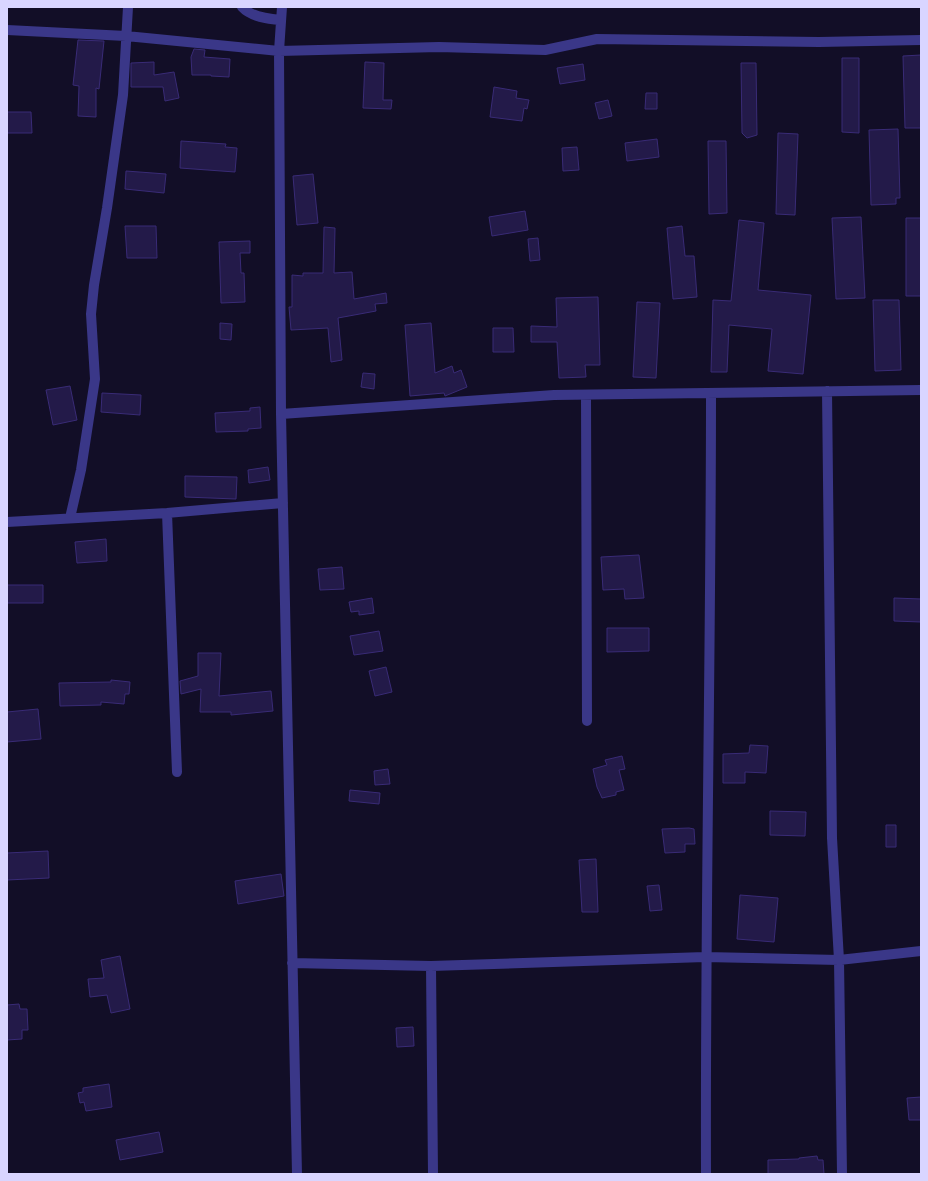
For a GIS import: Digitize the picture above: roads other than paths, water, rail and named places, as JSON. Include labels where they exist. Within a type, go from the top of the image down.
[{"type":"street","points":[[70,518],[81,470],[95,379],[91,314],[94,285],[107,208],[123,94],[128,7]]},
{"type":"street","points":[[242,7],[264,19],[281,20]]},
{"type":"street","points":[[282,7],[279,51],[280,414],[297,1174]]},
{"type":"street","points":[[7,30],[126,36],[279,51],[438,47],[546,50],[598,39],[819,42],[921,40]]},
{"type":"street","points":[[280,414],[554,395],[921,390]]},
{"type":"street","points":[[827,391],[832,838],[839,960],[842,1174]]},
{"type":"street","points":[[706,1174],[705,957],[711,582],[712,393]]},
{"type":"street","points":[[586,395],[587,721]]},
{"type":"street","points":[[7,522],[167,513],[283,503]]},
{"type":"street","points":[[167,513],[177,772]]},
{"type":"street","points":[[292,963],[431,966],[705,957],[839,960],[921,951]]},
{"type":"street","points":[[431,966],[433,1174]]}]
